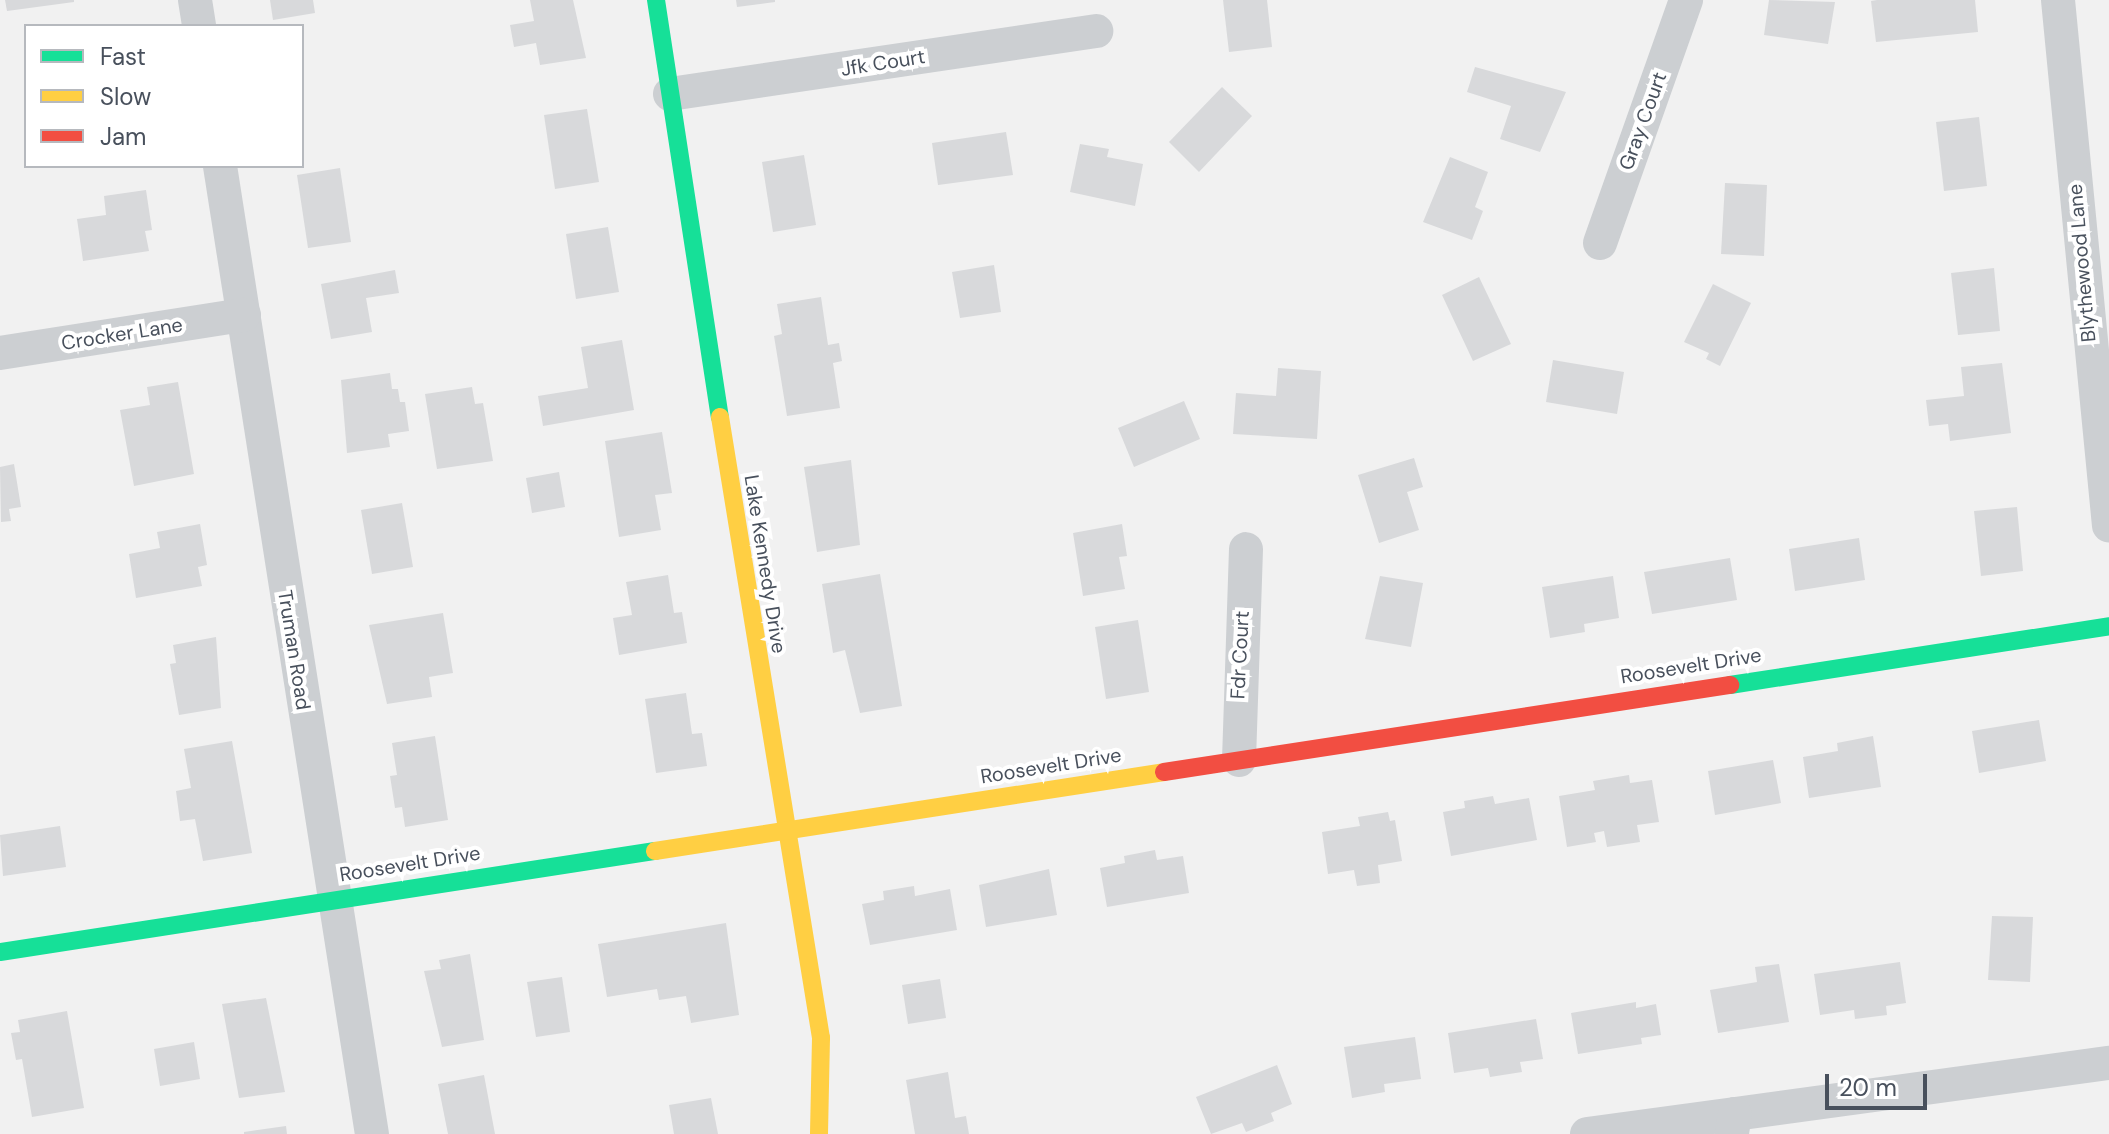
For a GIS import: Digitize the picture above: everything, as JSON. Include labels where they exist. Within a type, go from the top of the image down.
[{"type":"street","points":[[195,0],[199,24]]},
{"type":"street","name":"Lake Kennedy Drive","points":[[656,0],[821,1038],[819,1134]]},
{"type":"street","name":"Gray Court","points":[[1600,243],[1686,0]]},
{"type":"street","name":"Blythewood Lane","points":[[2058,0],[2109,526]]},
{"type":"street","name":"Jfk Court","points":[[670,94],[1096,31]]},
{"type":"street","name":"Truman Road","points":[[220,168],[372,1134]]},
{"type":"street","name":"Crocker Lane","points":[[0,353],[244,315]]},
{"type":"street","name":"Fdr Court","points":[[1239,760],[1246,549]]},
{"type":"street","name":"Roosevelt Drive","points":[[0,952],[2109,626]]},
{"type":"street","points":[[1587,1134],[1733,1124],[2109,1063]]},
{"type":"building","points":[[5,0],[74,0],[74,2],[7,11]]},
{"type":"building","points":[[270,0],[313,0],[315,13],[273,20]]},
{"type":"building","points":[[530,0],[573,0],[586,58],[540,65],[536,43],[514,47],[510,25],[534,21]]},
{"type":"building","points":[[736,0],[775,0],[775,2],[737,7]]},
{"type":"building","points":[[1223,0],[1267,0],[1272,47],[1229,52]]},
{"type":"building","points":[[1769,0],[1835,2],[1828,44],[1764,35]]},
{"type":"building","points":[[1975,0],[1978,32],[1876,42],[1871,1]]},
{"type":"building","points":[[1475,67],[1566,92],[1540,152],[1500,139],[1511,106],[1467,92]]},
{"type":"building","points":[[1222,87],[1252,116],[1199,172],[1169,142]]},
{"type":"building","points":[[587,109],[599,182],[555,189],[544,115]]},
{"type":"building","points":[[1979,117],[1987,186],[1944,191],[1936,122]]},
{"type":"building","points":[[1006,132],[1013,175],[938,185],[932,143]]},
{"type":"building","points":[[1080,144],[1109,149],[1107,157],[1143,164],[1135,206],[1070,192]]},
{"type":"building","points":[[804,155],[816,225],[773,232],[762,162]]},
{"type":"building","points":[[1450,157],[1488,172],[1475,207],[1483,211],[1472,240],[1423,222]]},
{"type":"building","points":[[340,168],[351,242],[308,248],[297,175]]},
{"type":"building","points":[[1725,183],[1767,185],[1764,256],[1721,254]]},
{"type":"building","points":[[146,190],[152,230],[145,231],[149,251],[83,261],[77,219],[106,215],[104,196]]},
{"type":"building","points":[[608,227],[619,292],[576,299],[566,234]]},
{"type":"building","points":[[994,265],[1001,312],[960,318],[952,272]]},
{"type":"building","points":[[1994,268],[2000,331],[1958,335],[1951,273]]},
{"type":"building","points":[[395,270],[399,293],[366,298],[372,332],[331,339],[321,284]]},
{"type":"building","points":[[1479,277],[1511,344],[1473,361],[1442,295]]},
{"type":"building","points":[[1713,284],[1751,303],[1720,366],[1706,359],[1709,353],[1684,342]]},
{"type":"building","points":[[821,297],[828,345],[839,343],[842,361],[833,363],[840,408],[787,416],[774,336],[782,334],[777,304]]},
{"type":"building","points":[[622,340],[634,410],[543,426],[538,396],[588,388],[581,347]]},
{"type":"building","points":[[1553,360],[1624,372],[1617,414],[1546,402]]},
{"type":"building","points":[[2002,363],[2011,433],[1950,441],[1948,424],[1929,426],[1926,400],[1964,396],[1961,367]]},
{"type":"building","points":[[1278,368],[1321,371],[1317,439],[1233,434],[1236,393],[1276,396]]},
{"type":"building","points":[[390,373],[392,389],[398,389],[400,402],[405,402],[409,431],[388,434],[390,447],[347,453],[341,380]]},
{"type":"building","points":[[178,382],[194,474],[134,486],[120,410],[150,405],[147,387]]},
{"type":"building","points":[[472,387],[475,404],[483,403],[493,461],[437,469],[425,394]]},
{"type":"building","points":[[1184,401],[1200,439],[1134,467],[1118,428]]},
{"type":"building","points":[[662,432],[672,493],[655,495],[661,530],[619,537],[605,441]]},
{"type":"building","points":[[1414,458],[1423,487],[1407,492],[1419,530],[1379,543],[1358,475]]},
{"type":"building","points":[[851,460],[860,545],[817,552],[804,467]]},
{"type":"building","points":[[14,464],[21,507],[9,509],[11,521],[1,522],[0,467]]},
{"type":"building","points":[[559,472],[565,507],[532,513],[526,478]]},
{"type":"building","points":[[402,503],[413,567],[372,574],[361,510]]},
{"type":"building","points":[[2017,507],[2023,571],[1981,576],[1974,511]]},
{"type":"building","points":[[200,524],[207,565],[198,567],[202,586],[136,598],[129,554],[160,548],[157,532]]},
{"type":"building","points":[[1122,524],[1127,556],[1119,557],[1125,589],[1083,596],[1073,533]]},
{"type":"building","points":[[1859,538],[1865,580],[1795,591],[1789,549]]},
{"type":"building","points":[[1730,558],[1737,600],[1652,614],[1644,572]]},
{"type":"building","points":[[880,574],[902,706],[860,713],[845,650],[833,653],[822,584]]},
{"type":"building","points":[[668,575],[674,613],[682,612],[687,643],[619,655],[613,618],[632,615],[626,582]]},
{"type":"building","points":[[1380,576],[1423,583],[1411,647],[1365,639]]},
{"type":"building","points":[[1613,576],[1619,618],[1584,624],[1585,632],[1550,638],[1542,587]]},
{"type":"building","points":[[443,613],[453,673],[429,677],[432,697],[387,704],[369,625]]},
{"type":"building","points":[[1138,620],[1149,692],[1106,699],[1095,627]]},
{"type":"building","points":[[216,637],[221,708],[179,715],[170,664],[176,663],[173,645]]},
{"type":"building","points":[[686,693],[692,734],[702,733],[707,766],[656,773],[645,699]]},
{"type":"building","points":[[2039,720],[2046,761],[1979,773],[1972,731]]},
{"type":"building","points":[[435,736],[448,820],[405,827],[402,807],[395,808],[390,776],[397,775],[392,743]]},
{"type":"building","points":[[1873,736],[1881,787],[1809,798],[1803,757],[1838,751],[1837,743]]},
{"type":"building","points":[[232,741],[252,853],[203,861],[195,819],[180,821],[176,791],[191,788],[184,749]]},
{"type":"building","points":[[1773,760],[1781,803],[1715,815],[1708,771]]},
{"type":"building","points":[[1629,775],[1630,783],[1652,780],[1659,822],[1637,825],[1640,842],[1607,847],[1604,831],[1594,833],[1596,842],[1567,847],[1559,796],[1595,790],[1593,781]]},
{"type":"building","points":[[1493,796],[1495,804],[1529,798],[1537,840],[1451,856],[1443,812],[1465,808],[1464,801]]},
{"type":"building","points":[[1388,812],[1390,821],[1395,820],[1402,861],[1378,865],[1380,883],[1357,886],[1354,870],[1328,874],[1322,832],[1360,826],[1358,817]]},
{"type":"building","points":[[60,826],[66,867],[3,876],[0,835]]},
{"type":"building","points":[[1155,850],[1157,860],[1183,856],[1189,893],[1107,907],[1100,868],[1125,863],[1124,856]]},
{"type":"building","points":[[1049,869],[1057,915],[986,927],[979,885]]},
{"type":"building","points":[[914,886],[915,896],[950,889],[957,930],[870,945],[862,904],[884,900],[883,891]]},
{"type":"building","points":[[1992,916],[2033,917],[2030,982],[1988,980]]},
{"type":"building","points":[[726,923],[739,1015],[691,1023],[686,996],[659,1000],[657,989],[607,997],[598,944]]},
{"type":"building","points":[[470,954],[484,1040],[442,1047],[424,971],[441,969],[439,960]]},
{"type":"building","points":[[1900,962],[1906,1003],[1886,1006],[1887,1015],[1855,1019],[1854,1010],[1820,1015],[1814,974]]},
{"type":"building","points":[[1779,964],[1789,1022],[1718,1033],[1710,990],[1757,982],[1755,967]]},
{"type":"building","points":[[562,977],[570,1032],[536,1037],[527,982]]},
{"type":"building","points":[[940,979],[946,1018],[908,1024],[902,985]]},
{"type":"building","points":[[266,998],[285,1092],[239,1098],[222,1004]]},
{"type":"building","points":[[1636,1002],[1636,1008],[1656,1004],[1661,1035],[1641,1038],[1642,1044],[1578,1054],[1571,1013]]},
{"type":"building","points":[[67,1011],[84,1108],[32,1117],[22,1059],[16,1060],[11,1033],[20,1032],[18,1020]]},
{"type":"building","points":[[1536,1019],[1543,1059],[1520,1062],[1522,1072],[1490,1077],[1488,1068],[1454,1073],[1448,1033]]},
{"type":"building","points":[[1415,1037],[1421,1079],[1384,1084],[1385,1092],[1352,1098],[1344,1047]]},
{"type":"building","points":[[194,1042],[200,1079],[160,1086],[154,1049]]},
{"type":"building","points":[[1277,1065],[1292,1104],[1271,1113],[1274,1121],[1246,1132],[1242,1123],[1211,1134],[1196,1097]]},
{"type":"building","points":[[948,1072],[955,1118],[966,1116],[969,1134],[915,1134],[906,1080]]},
{"type":"building","points":[[484,1075],[495,1134],[448,1134],[438,1084]]},
{"type":"building","points":[[711,1098],[718,1134],[674,1134],[669,1105]]},
{"type":"building","points":[[286,1126],[287,1134],[244,1134],[244,1132]]},
{"type":"traffic: fast","points":[[656,0],[720,417]]},
{"type":"traffic: fast","points":[[1730,685],[2109,626]]},
{"type":"traffic: fast","points":[[0,952],[655,851]]},
{"type":"traffic: slow","points":[[720,417],[821,1038],[819,1134]]},
{"type":"traffic: slow","points":[[655,851],[1164,772]]},
{"type":"traffic: jam","points":[[1164,772],[1730,685]]}]
